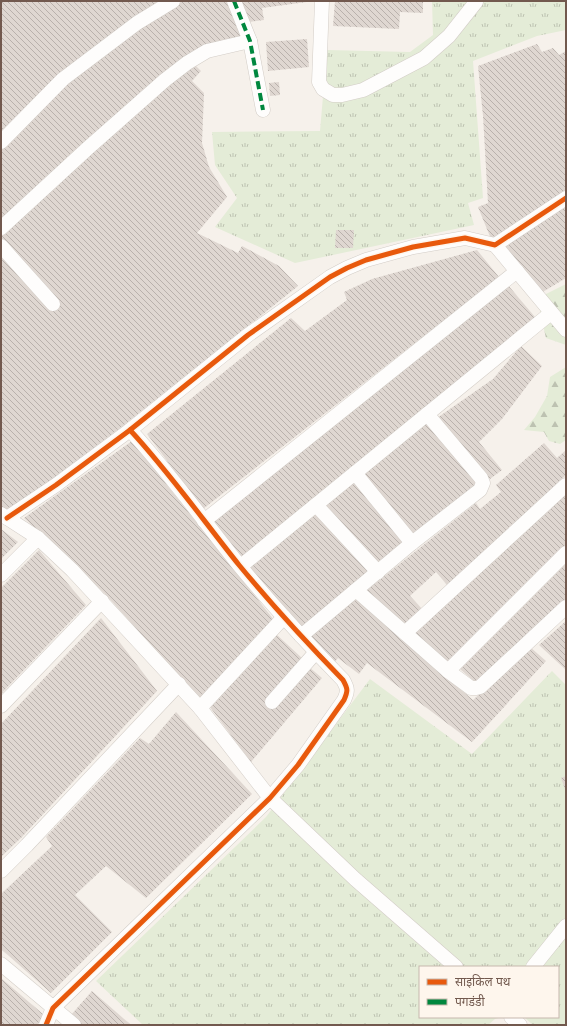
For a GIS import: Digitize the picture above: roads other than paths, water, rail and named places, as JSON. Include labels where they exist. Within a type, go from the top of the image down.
[{"type":"street","points":[[1,142],[63,79],[137,23],[173,1]]},
{"type":"street","points":[[234,1],[250,41],[263,110]]},
{"type":"street","points":[[322,1],[319,82],[323,89],[333,95],[342,95],[363,90],[424,58],[449,36],[474,1]]},
{"type":"street","points":[[1,228],[106,132],[165,80],[187,63],[207,52],[250,41]]},
{"type":"street","points":[[495,245],[566,198]]},
{"type":"street","points":[[455,966],[355,879],[270,798],[200,708],[102,601],[38,538],[4,516],[56,485],[130,430],[248,335],[330,277],[366,260],[412,247],[465,238],[495,245],[566,330]]},
{"type":"street","points":[[1,246],[53,304]]},
{"type":"street","points":[[204,521],[516,270]]},
{"type":"street","points":[[241,566],[551,313]]},
{"type":"street","points":[[301,636],[412,543],[480,490],[483,483],[481,478],[427,414]]},
{"type":"street","points":[[46,1025],[53,1008],[270,798],[298,765],[344,700],[347,692],[347,688],[343,680],[268,599],[204,521],[152,454],[130,430]]},
{"type":"street","points":[[355,473],[412,543]]},
{"type":"street","points":[[405,633],[566,485]]},
{"type":"street","points":[[316,504],[378,572]]},
{"type":"street","points":[[1,575],[38,538]]},
{"type":"street","points":[[448,671],[566,553]]},
{"type":"street","points":[[356,590],[448,671],[471,688],[480,687],[566,607]]},
{"type":"street","points":[[1,706],[102,601]]},
{"type":"street","points":[[200,708],[284,617]]},
{"type":"street","points":[[272,702],[316,652]]},
{"type":"street","points":[[1,871],[179,684]]},
{"type":"street","points":[[534,966],[566,926]]},
{"type":"street","points":[[1,964],[74,1025]]},
{"type":"street","points":[[512,1018],[520,1025]]}]
